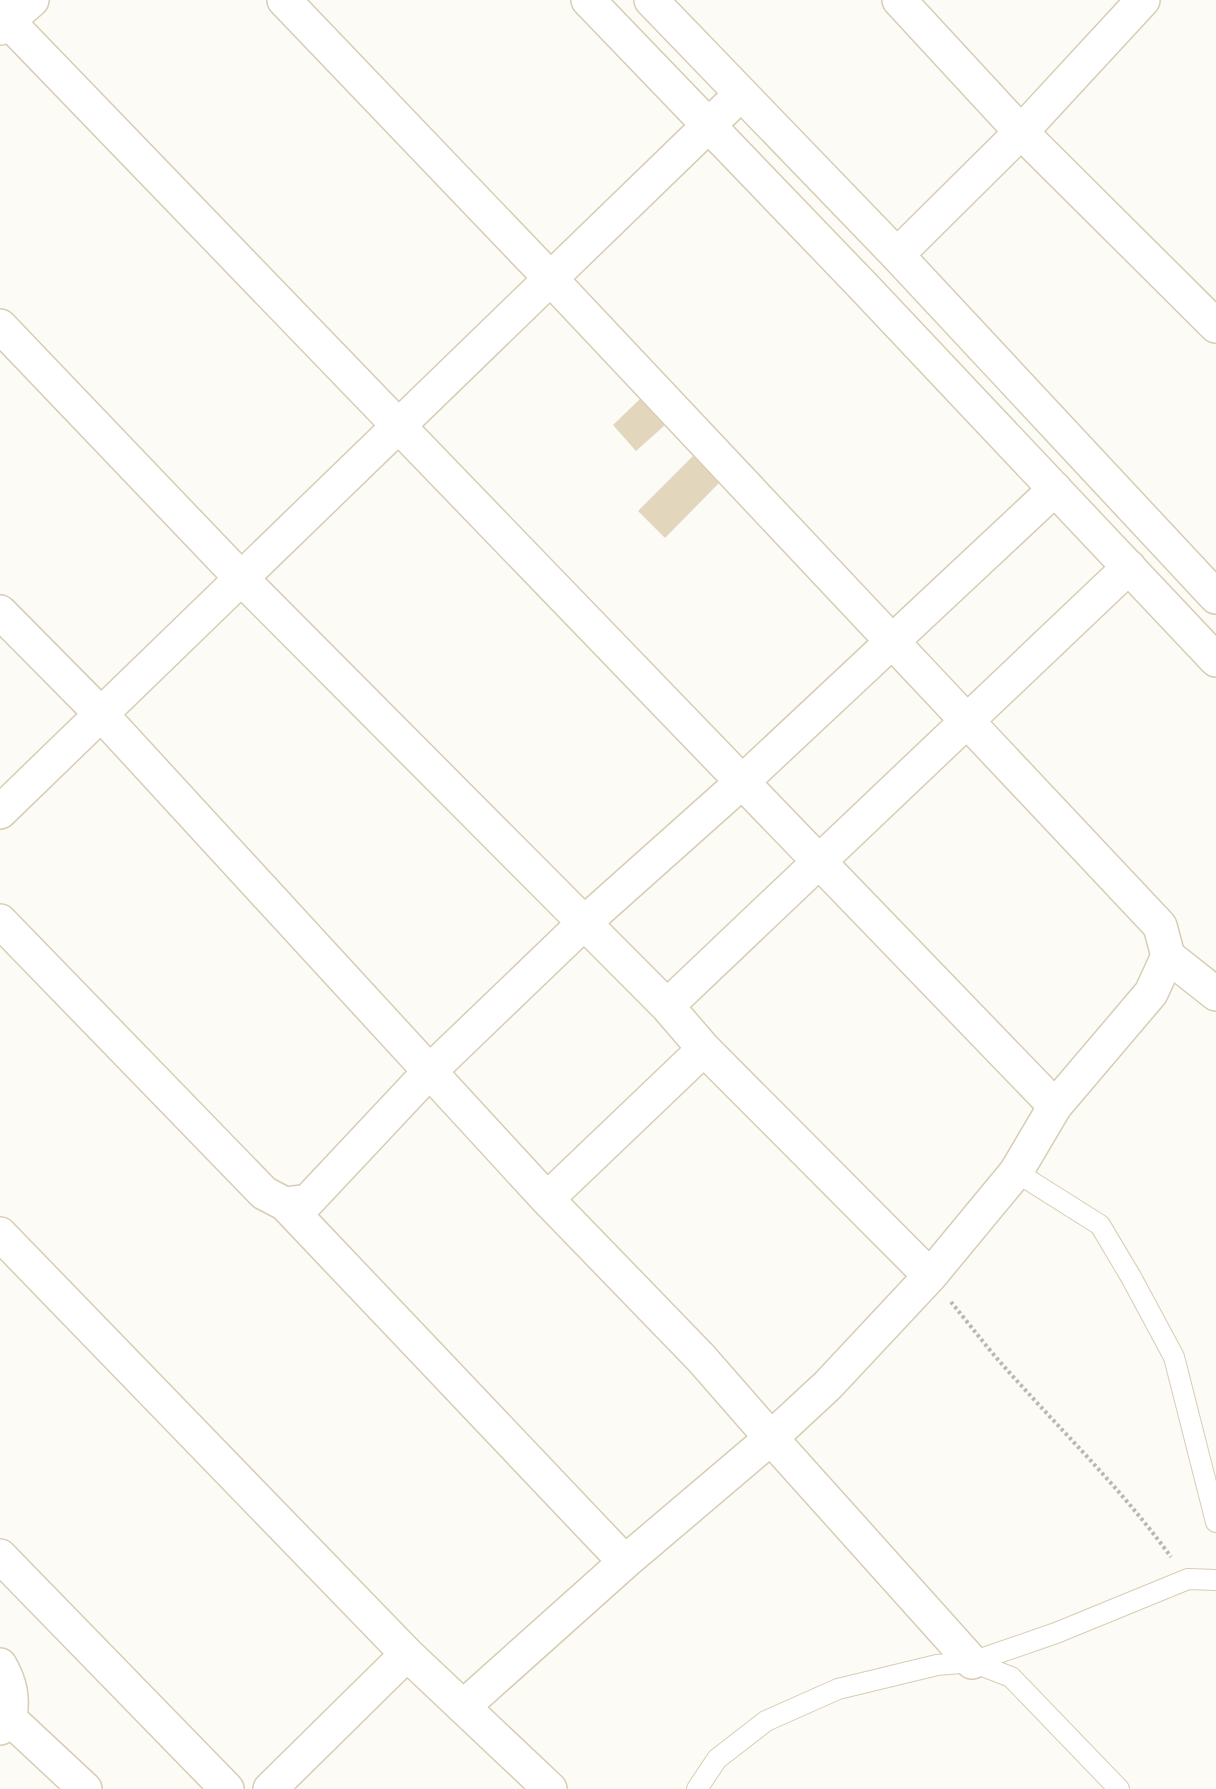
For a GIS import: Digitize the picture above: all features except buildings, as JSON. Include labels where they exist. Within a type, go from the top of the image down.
[{"type":"street","points":[[284,0],[550,278],[1160,926],[1168,956],[1216,994]]},
{"type":"street","points":[[588,0],[1216,660]]},
{"type":"street","points":[[651,0],[897,255],[1216,597]]},
{"type":"street","points":[[899,0],[1022,132],[1216,326]]},
{"type":"street","points":[[897,255],[1022,132],[1143,0]]},
{"type":"street","points":[[10,15],[398,426],[1055,1106]]},
{"type":"street","points":[[0,812],[741,93]]},
{"type":"street","points":[[0,326],[241,578],[667,1006],[704,1049],[930,1276]]},
{"type":"street","points":[[285,1204],[308,1201],[430,1071],[584,923],[742,782],[1055,489]]},
{"type":"street","points":[[667,1006],[1129,567]]},
{"type":"street","points":[[0,612],[101,714],[547,1199],[701,1358],[972,1662]]},
{"type":"street","points":[[0,921],[264,1192],[285,1204],[625,1562]]},
{"type":"street","points":[[463,1707],[828,1385],[930,1276],[1016,1172],[1055,1106],[1151,993],[1168,956]]},
{"type":"street","points":[[547,1199],[704,1049]]},
{"type":"street","points":[[0,1234],[407,1654],[550,1789]]},
{"type":"street","points":[[0,1556],[227,1789]]},
{"type":"street","points":[[270,1789],[407,1654]]},
{"type":"street","points":[[0,1665],[12,1699],[5,1724],[85,1789]]},
{"type":"lane","points":[[1016,1172],[1100,1225],[1131,1277],[1174,1357],[1216,1522]]},
{"type":"lane","points":[[697,1789],[717,1759],[766,1721],[838,1689],[937,1665],[972,1662],[1056,1633],[1188,1579],[1216,1580]]},
{"type":"lane","points":[[972,1662],[1011,1677],[1119,1789]]},
{"type":"path","points":[[930,1276],[995,1355],[1149,1526],[1188,1579]]}]
